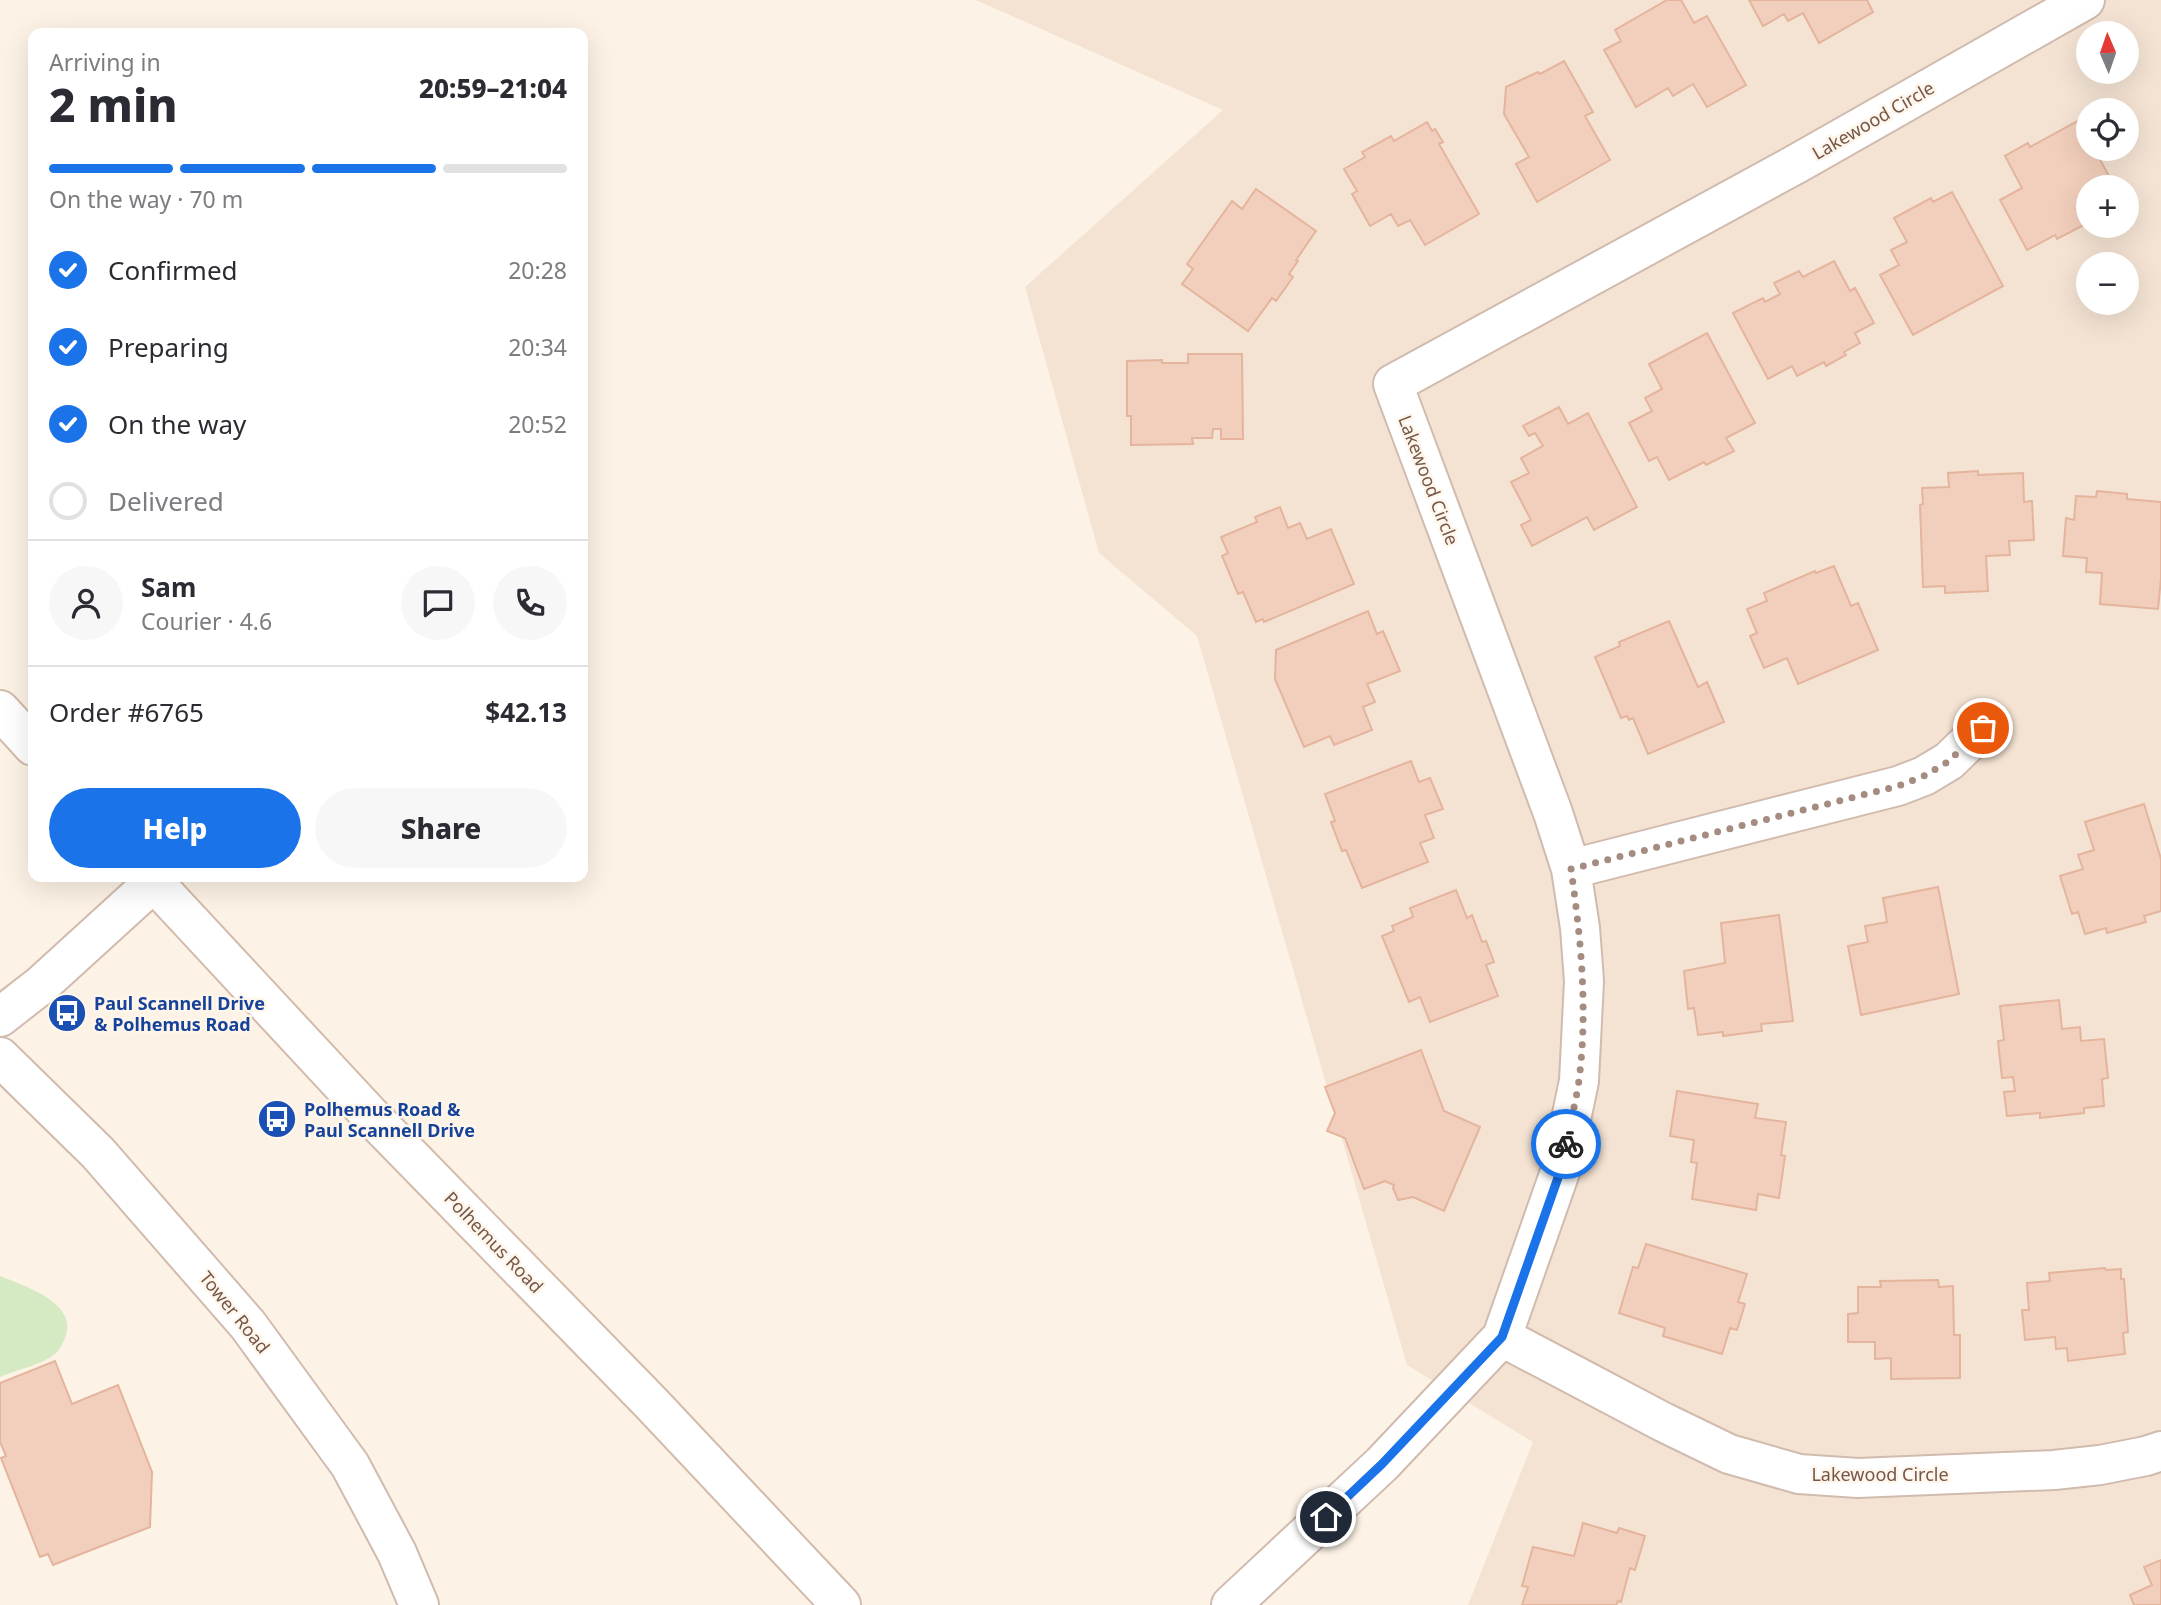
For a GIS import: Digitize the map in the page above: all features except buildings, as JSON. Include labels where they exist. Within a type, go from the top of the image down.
[{"type":"street","name":"Lakewood Circle","points":[[1231,1605],[1382,1464],[1502,1337],[1560,1172],[1579,1081],[1584,981],[1580,928],[1571,869],[1548,800],[1392,384],[1798,163],[2085,0]]},
{"type":"street","points":[[0,710],[28,741]]},
{"type":"street","points":[[1571,869],[1898,786],[1924,776],[1949,761],[1983,728]]},
{"type":"street","points":[[0,1017],[41,985],[149,882]]},
{"type":"street","name":"Polhemus Road","points":[[155,882],[370,1116],[652,1404],[841,1605]]},
{"type":"street","name":"Tower Road","points":[[0,1057],[98,1153],[248,1325],[350,1465],[397,1553],[419,1605]]},
{"type":"street","name":"Lakewood Circle","points":[[1502,1337],[1729,1454],[1800,1474],[1858,1478],[2054,1470],[2100,1465],[2161,1451]]},
{"type":"shaded area","points":[[976,0],[2161,0],[2161,1605],[1468,1605],[1533,1442],[1407,1365],[1197,636],[1099,553],[1025,287],[1223,110]]},
{"type":"green space","points":[[0,1276],[45,1296],[56,1304],[67,1323],[64,1342],[54,1355],[0,1377]]},
{"type":"way so far","points":[[1566,1144],[1579,1081],[1584,981],[1580,928],[1571,869],[1898,786],[1924,776],[1949,761],[1983,728]]},
{"type":"place","name":"Paul Scannell Drive & Polhemus Road","points":[[67,1013]]},
{"type":"place","name":"Polhemus Road & Paul Scannell Drive","points":[[277,1119]]},
{"type":"route","points":[[1326,1517],[1382,1464],[1502,1337],[1560,1172],[1566,1144]]}]
